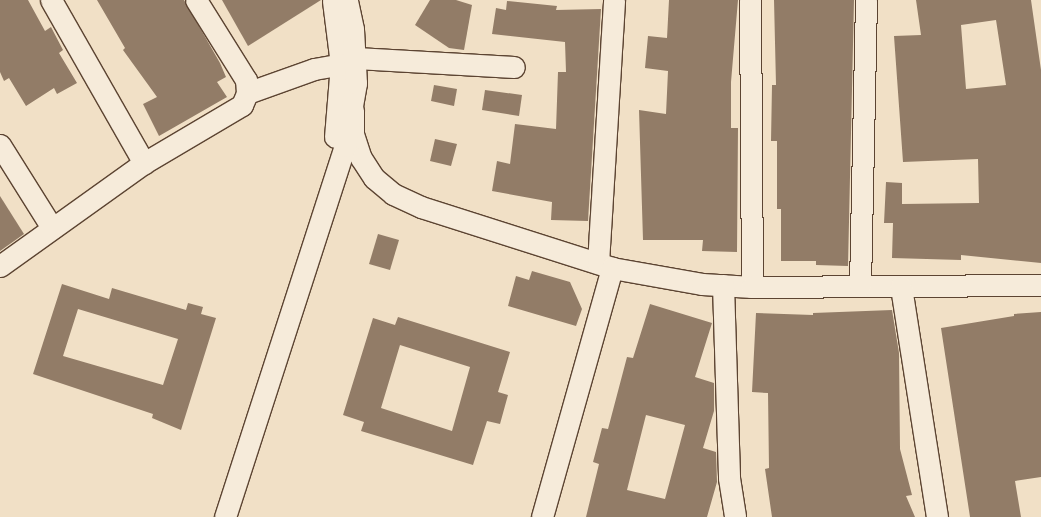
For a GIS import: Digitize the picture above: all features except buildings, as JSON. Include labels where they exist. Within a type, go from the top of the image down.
[{"type":"street","points":[[51,0],[144,162]]},
{"type":"street","points":[[0,266],[144,162],[242,105],[248,93],[246,80],[196,0]]},
{"type":"street","points":[[332,182],[348,61],[333,0]]},
{"type":"street","points":[[347,0],[348,61],[353,110],[353,134],[361,158],[374,178],[393,194],[421,207],[605,266],[723,285],[901,287],[1041,285]]},
{"type":"street","points":[[542,517],[605,266],[614,0]]},
{"type":"street","points":[[750,0],[752,286]]},
{"type":"street","points":[[860,286],[866,0]]},
{"type":"street","points":[[248,93],[314,69],[348,61],[514,67]]},
{"type":"street","points":[[225,517],[345,146],[353,110]]},
{"type":"street","points":[[0,145],[52,228]]},
{"type":"street","points":[[723,285],[729,478],[735,517]]},
{"type":"street","points":[[901,287],[937,517]]},
{"type":"street","points":[[720,517],[729,478]]}]
